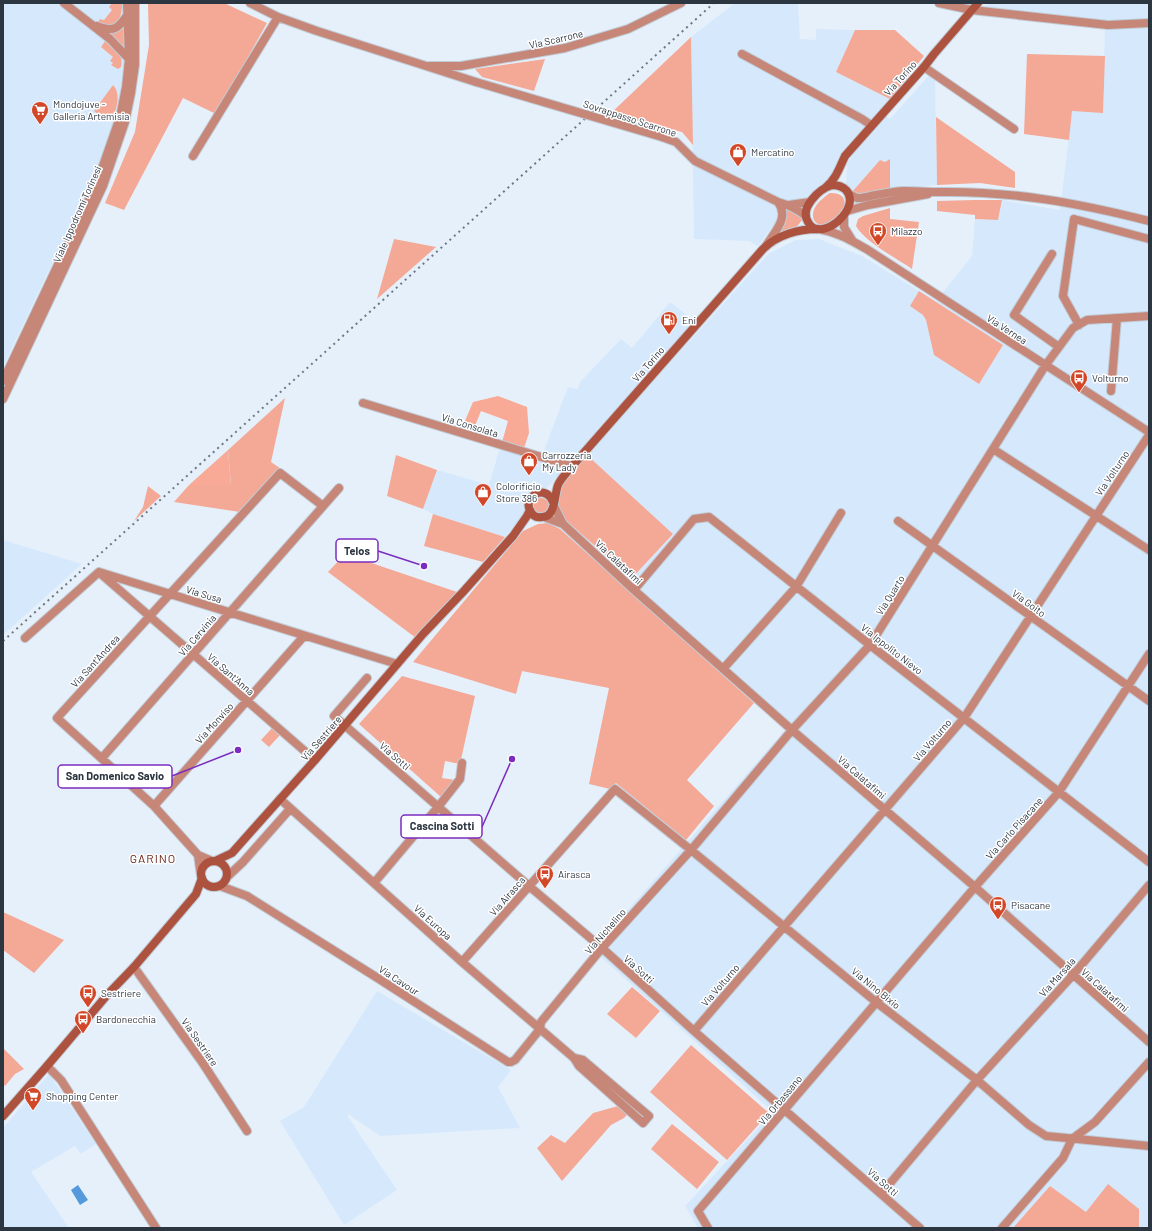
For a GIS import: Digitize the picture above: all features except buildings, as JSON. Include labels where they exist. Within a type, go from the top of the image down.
[{"type":"main road","name":"Via Torino","points":[[825,188],[834,180],[841,168],[845,156],[924,67],[978,3]]},
{"type":"main road","points":[[792,232],[811,229],[821,230],[831,226],[846,213],[850,201],[841,178],[841,168]]},
{"type":"main road","points":[[821,230],[812,227],[806,218],[807,207],[810,202],[825,188],[835,185],[847,192]]},
{"type":"main road","points":[[792,232],[806,218]]},
{"type":"main road","name":"Via Torino","points":[[423,634],[464,592],[518,529],[528,516],[531,498],[537,493],[550,490],[559,483],[571,466],[766,246],[775,239],[792,232]]},
{"type":"main road","name":"Via Torino","points":[[518,529],[551,513],[559,483]]},
{"type":"main road","points":[[541,492],[549,495],[554,504]]},
{"type":"main road","points":[[530,510],[535,516],[541,517]]},
{"type":"main road","name":"Via Sestriere","points":[[232,853],[423,634]]},
{"type":"main road","points":[[216,886],[205,884],[201,872],[205,865],[232,853]]},
{"type":"main road","points":[[196,894],[216,886],[227,876],[232,853]]},
{"type":"main road","points":[[214,861],[222,864],[227,876]]},
{"type":"main road","points":[[3,1116],[196,894],[202,877]]},
{"type":"street","points":[[64,3],[110,39],[129,59]]},
{"type":"street","name":"Viale Ippodromi Torinesi","points":[[3,381],[98,180],[120,116],[126,87],[129,59],[127,3]]},
{"type":"street","name":"Viale Ippodromi Torinesi","points":[[3,399],[103,186],[125,122],[135,65],[135,3]]},
{"type":"street","name":"Via Scarrone","points":[[250,3],[278,17],[474,81]]},
{"type":"street","name":"Via Scarrone","points":[[429,66],[473,65],[565,48],[603,38],[628,29],[681,3]]},
{"type":"street","points":[[939,3],[972,10],[1108,24],[1149,23]]},
{"type":"street","points":[[91,23],[111,30],[122,24],[128,14]]},
{"type":"street","points":[[193,156],[278,17]]},
{"type":"street","points":[[742,54],[871,125]]},
{"type":"street","points":[[473,65],[472,70],[474,81]]},
{"type":"street","points":[[924,67],[1014,129]]},
{"type":"street","name":"Sovrappasso Scarrone","points":[[474,81],[676,142],[695,161],[778,202],[788,205]]},
{"type":"street","points":[[847,192],[857,198],[903,191],[999,193],[1041,198],[1149,221]]},
{"type":"street","points":[[854,242],[844,227],[846,213],[868,205],[938,192]]},
{"type":"street","points":[[766,246],[781,222],[782,211],[778,202]]},
{"type":"street","points":[[788,205],[810,202]]},
{"type":"street","points":[[788,205],[797,209],[806,218]]},
{"type":"street","points":[[1149,239],[1074,218],[1063,296],[1079,325],[1087,320],[1149,316]]},
{"type":"street","name":"Via Vernea","points":[[821,230],[832,231],[854,242],[1149,432]]},
{"type":"street","points":[[1052,254],[1014,315],[1059,347]]},
{"type":"street","points":[[1110,391],[1117,318]]},
{"type":"street","name":"Via Quarto","points":[[691,850],[792,730],[870,645],[1045,366],[1073,328],[1079,325]]},
{"type":"street","name":"Via Consolata","points":[[363,403],[571,466]]},
{"type":"street","name":"Via Volturno","points":[[694,1031],[964,718],[1149,435]]},
{"type":"street","points":[[993,449],[1149,550]]},
{"type":"street","name":"Via Sant'Andrea","points":[[198,855],[154,806],[57,718],[280,473],[323,506]]},
{"type":"street","name":"Via Cervinia","points":[[102,758],[339,488]]},
{"type":"street","name":"Via Calatafimi","points":[[554,504],[563,524],[634,590],[1149,1042]]},
{"type":"street","points":[[723,669],[796,587],[841,512]]},
{"type":"street","name":"Via Calatafimi","points":[[541,517],[563,524]]},
{"type":"street","name":"Via Ippolito Nievo","points":[[634,590],[694,519],[709,517],[796,587],[1149,862]]},
{"type":"street","name":"Via Goito","points":[[898,521],[1149,701]]},
{"type":"street","points":[[25,638],[99,572]]},
{"type":"street","name":"Via Susa","points":[[99,572],[397,664]]},
{"type":"street","name":"Via Sant'Anna","points":[[99,572],[314,760]]},
{"type":"street","name":"Via Monviso","points":[[154,806],[304,636]]},
{"type":"street","name":"Via Carlo Pisacane","points":[[876,1002],[974,887],[1059,792],[1149,654]]},
{"type":"street","points":[[345,725],[334,716],[367,678]]},
{"type":"street","name":"Via Sotti","points":[[345,725],[602,948],[694,1031],[920,1228]]},
{"type":"street","points":[[374,883],[460,780],[462,763]]},
{"type":"street","name":"Via Nino Bixio","points":[[615,789],[876,1002],[977,1080],[1029,1125],[1046,1136],[1149,1146]]},
{"type":"street","name":"Via Airasca","points":[[462,962],[615,789]]},
{"type":"street","name":"Via Europa","points":[[280,799],[462,962],[574,1058],[579,1066],[643,1122],[649,1116],[583,1060],[574,1058]]},
{"type":"street","points":[[238,892],[227,876],[243,862],[290,809]]},
{"type":"street","name":"Via Nichelino","points":[[540,1029],[541,1022],[602,948],[691,850]]},
{"type":"street","points":[[198,855],[214,861]]},
{"type":"street","points":[[198,855],[202,877]]},
{"type":"street","name":"Via Marsala","points":[[880,1194],[977,1080],[1073,975],[1149,885]]},
{"type":"street","points":[[216,886],[238,892]]},
{"type":"street","name":"Via Cavour","points":[[238,892],[247,896],[376,977],[508,1062],[515,1060],[540,1029]]},
{"type":"street","name":"Via Sestriere","points":[[134,967],[202,1062],[247,1131]]},
{"type":"street","name":"Via Orbassano","points":[[708,1228],[698,1211],[876,1002]]},
{"type":"street","points":[[1002,1228],[1062,1158],[1072,1139],[1095,1122],[1149,1062]]},
{"type":"street","points":[[47,1066],[61,1080],[156,1228]]},
{"type":"shaded area","points":[[3,3],[123,3],[125,62],[117,108],[100,168],[3,367]]},
{"type":"shaded area","points":[[112,3],[122,3],[121,14],[117,22],[109,25],[98,22],[100,19],[104,20],[112,10],[109,7]]},
{"type":"shaded area","points":[[148,3],[224,3],[267,23],[216,114],[183,98],[124,210],[105,203],[135,132],[149,45]]},
{"type":"shaded area","points":[[735,3],[798,3],[800,39],[816,40],[816,29],[855,30],[836,72],[890,99],[834,177],[813,194],[800,201],[790,203],[775,198],[772,204],[779,208],[778,219],[758,246],[749,241],[694,239],[691,37]]},
{"type":"shaded area","points":[[989,3],[1149,3],[1149,1228],[1139,1228],[1139,1209],[1086,1212],[1050,1186],[1013,1228],[698,1228],[685,1206],[773,1112],[593,950],[785,730],[624,587],[673,534],[587,455],[768,254],[796,240],[819,239],[862,256],[936,301],[972,256],[975,219],[998,220],[1002,200],[1060,210],[1072,111],[1103,112],[1105,21],[1048,17],[985,7]]},
{"type":"shaded area","points":[[124,28],[124,46],[110,36],[109,33],[118,32]]},
{"type":"shaded area","points":[[855,30],[895,30],[924,56],[890,99],[836,72]]},
{"type":"shaded area","points":[[691,37],[693,145],[682,132],[610,114]]},
{"type":"shaded area","points":[[105,41],[120,55],[122,62],[121,67],[118,69],[111,65],[113,63],[110,61],[113,57],[101,47]]},
{"type":"shaded area","points":[[1027,54],[1105,56],[1103,113],[1072,111],[1069,140],[1024,134]]},
{"type":"shaded area","points":[[545,59],[534,91],[482,77],[475,69]]},
{"type":"shaded area","points":[[929,75],[935,80],[937,185],[890,189],[890,159],[885,162],[880,160],[852,192],[846,183],[847,165],[852,153],[886,116],[890,119]]},
{"type":"shaded area","points":[[113,85],[116,89],[118,98],[115,112],[111,121],[106,120],[94,111]]},
{"type":"shaded area","points":[[936,117],[1015,172],[1015,188],[980,183],[937,185]]},
{"type":"shaded area","points":[[890,159],[890,189],[858,195],[852,192],[880,160],[885,162]]},
{"type":"shaded area","points":[[830,193],[838,194],[843,198],[845,203],[844,209],[836,220],[830,224],[818,224],[814,220],[813,212],[817,204]]},
{"type":"shaded area","points":[[1002,200],[998,220],[975,219],[975,215],[937,211],[937,201]]},
{"type":"shaded area","points":[[890,208],[890,219],[919,222],[912,269],[873,244],[860,232],[856,226],[858,219],[863,216]]},
{"type":"shaded area","points":[[786,210],[796,212],[800,215],[802,220],[792,230],[778,233],[785,223]]},
{"type":"shaded area","points":[[394,239],[436,247],[377,299]]},
{"type":"shaded area","points":[[919,291],[1003,345],[979,384],[934,355],[926,320],[923,315],[910,306]]},
{"type":"shaded area","points":[[670,302],[695,321],[571,461],[543,453],[568,387],[578,389],[580,382],[621,339],[632,348]]},
{"type":"shaded area","points":[[498,396],[527,407],[529,433],[524,448],[502,442],[508,421],[481,411],[473,431],[462,428],[473,402]]},
{"type":"shaded area","points":[[285,398],[271,462],[280,468],[240,512],[174,502],[189,485],[231,485],[228,450]]},
{"type":"shaded area","points":[[500,447],[567,466],[547,488],[535,491],[527,498],[524,504],[524,513],[505,537],[433,514],[423,509],[437,470],[489,485]]},
{"type":"shaded area","points":[[228,450],[231,485],[189,485]]},
{"type":"shaded area","points":[[396,455],[437,470],[423,509],[387,496]]},
{"type":"shaded area","points":[[587,455],[673,534],[632,578],[563,518],[559,509],[559,494],[565,482]]},
{"type":"shaded area","points":[[148,486],[161,496],[134,521],[143,507]]},
{"type":"shaded area","points":[[538,498],[544,498],[549,503],[547,512],[544,514],[538,514],[533,509],[533,503]]},
{"type":"shaded area","points":[[433,514],[505,537],[483,562],[424,546]]},
{"type":"shaded area","points":[[548,523],[560,529],[754,703],[687,780],[714,806],[686,840],[616,783],[610,789],[589,784],[609,688],[522,671],[516,694],[413,662],[523,531],[538,524]]},
{"type":"shaded area","points":[[3,540],[82,564],[3,635]]},
{"type":"shaded area","points":[[345,554],[457,592],[416,638],[328,572]]},
{"type":"shaded area","points":[[402,676],[475,696],[460,764],[445,761],[442,778],[456,780],[441,797],[359,724]]},
{"type":"shaded area","points":[[273,727],[281,734],[269,747],[261,740]]},
{"type":"shaded area","points":[[3,912],[64,940],[34,973],[3,950]]},
{"type":"shaded area","points":[[632,987],[660,1011],[636,1038],[607,1014]]},
{"type":"shaded area","points":[[377,991],[511,1070],[498,1087],[520,1128],[380,1136],[348,1114],[348,1117],[397,1190],[344,1225],[280,1121],[304,1107]]},
{"type":"shaded area","points":[[691,1045],[769,1113],[727,1160],[650,1092]]},
{"type":"shaded area","points":[[3,1048],[24,1069],[15,1074],[5,1086],[3,1084]]},
{"type":"shaded area","points":[[49,1074],[96,1144],[81,1154],[75,1146],[31,1172],[69,1228],[3,1228],[3,1128]]},
{"type":"shaded area","points":[[618,1106],[628,1114],[611,1125],[562,1181],[537,1148],[551,1135],[565,1143],[593,1113]]},
{"type":"shaded area","points":[[672,1124],[719,1162],[697,1189],[651,1149]]},
{"type":"shaded area","points":[[1108,1184],[1139,1209],[1139,1228],[1013,1228],[1050,1186],[1086,1212]]},
{"type":"water","points":[[78,1185],[88,1200],[80,1205],[71,1190]]},
{"type":"railway","points":[[3,641],[714,3]]},
{"type":"place","name":"Mondojuve - Galleria Artemisia","points":[[40,125]]},
{"type":"place","name":"Mercatino","points":[[738,167]]},
{"type":"place","name":"Milazzo","points":[[878,246]]},
{"type":"place","name":"Eni","points":[[669,335]]},
{"type":"place","name":"Volturno","points":[[1079,393]]},
{"type":"place","name":"Carrozzeria My Lady","points":[[529,476]]},
{"type":"place","name":"Colorificio Store 386","points":[[483,507]]},
{"type":"place","name":"Telos","points":[[424,566]]},
{"type":"place","name":"San Domenico Savio","points":[[238,750]]},
{"type":"place","name":"Cascina Sotti","points":[[512,759]]},
{"type":"place","name":"Airasca","points":[[545,889]]},
{"type":"place","name":"Pisacane","points":[[998,920]]},
{"type":"place","name":"Sestriere","points":[[88,1008]]},
{"type":"place","name":"Bardonecchia","points":[[83,1034]]},
{"type":"place","name":"Shopping Center","points":[[33,1111]]},
{"type":"district","name":"GARINO","points":[[153,859]]}]
